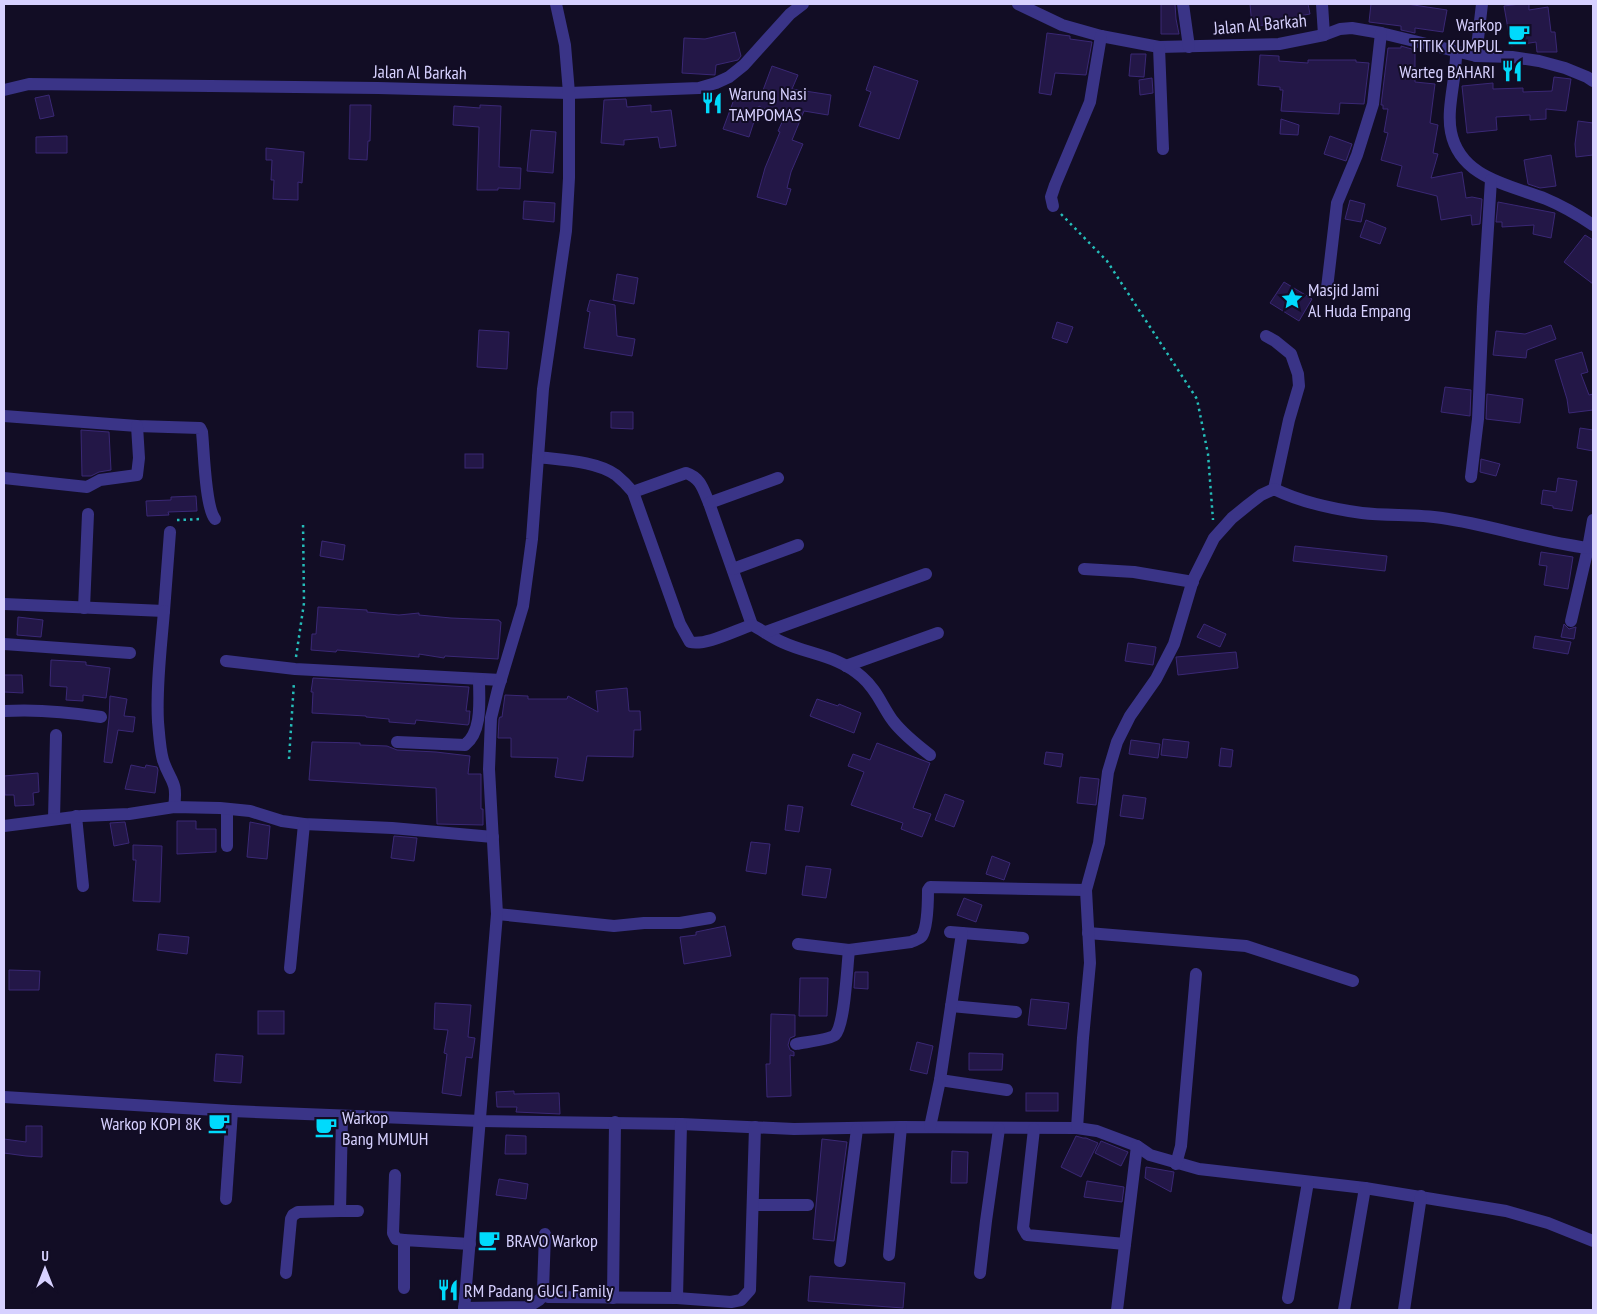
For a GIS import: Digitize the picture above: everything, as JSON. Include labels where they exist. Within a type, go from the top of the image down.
[{"type":"street","points":[[545,1234],[544,1295],[539,1300],[528,1307],[464,1309],[497,914],[489,744],[491,718],[523,606],[532,540],[542,389],[566,223],[569,178],[569,93],[565,45],[556,4]]},
{"type":"street","name":"Jalan Al Barkah","points":[[4,90],[29,84],[378,88],[569,93],[699,88],[729,77],[744,65],[790,14],[804,4]]},
{"type":"street","name":"Jalan Al Barkah","points":[[1018,4],[1062,25],[1101,36],[1159,47],[1279,44],[1324,35],[1346,28],[1382,33],[1476,56],[1512,57],[1539,61],[1565,68],[1593,81]]},
{"type":"street","points":[[1183,4],[1190,47]]},
{"type":"street","points":[[1322,4],[1324,35]]},
{"type":"street","points":[[1476,56],[1482,4]]},
{"type":"street","points":[[1327,288],[1337,203],[1357,155],[1373,104],[1382,33]]},
{"type":"street","points":[[1053,206],[1051,197],[1055,185],[1090,102],[1101,36]]},
{"type":"street","points":[[1159,47],[1163,148]]},
{"type":"street","points":[[1456,51],[1450,104],[1450,131],[1457,149],[1472,168],[1491,180],[1546,199],[1572,211],[1593,225]]},
{"type":"street","points":[[1471,476],[1478,419],[1491,180]]},
{"type":"street","points":[[1266,336],[1291,354],[1298,374],[1299,386],[1289,420],[1274,489]]},
{"type":"street","points":[[4,416],[137,426],[200,428],[212,515],[215,519]]},
{"type":"street","points":[[4,478],[87,487],[100,480],[137,475],[139,458],[137,426]]},
{"type":"street","points":[[538,457],[574,462],[608,470],[633,492],[680,624],[690,642],[696,644],[707,641],[752,625]]},
{"type":"street","points":[[633,492],[686,473],[694,476],[700,483],[709,503],[752,625],[781,642],[818,653],[846,666],[863,678],[876,690],[893,720],[902,731],[930,755]]},
{"type":"street","points":[[709,503],[778,478]]},
{"type":"street","points":[[1077,1128],[1090,963],[1086,890],[1098,843],[1108,772],[1116,742],[1130,716],[1156,679],[1174,644],[1193,582],[1214,538],[1232,518],[1262,495],[1274,489]]},
{"type":"street","points":[[1274,489],[1291,497],[1312,503],[1361,513],[1442,518],[1588,548]]},
{"type":"street","points":[[84,608],[88,514]]},
{"type":"street","points":[[1571,621],[1593,520]]},
{"type":"street","points":[[170,532],[159,673],[158,722],[162,759],[174,781],[176,793],[174,807]]},
{"type":"street","points":[[733,569],[798,545]]},
{"type":"street","points":[[1084,570],[1134,572],[1193,582]]},
{"type":"street","points":[[766,632],[926,574]]},
{"type":"street","points":[[4,604],[164,611]]},
{"type":"street","points":[[846,666],[938,633]]},
{"type":"street","points":[[4,644],[130,653]]},
{"type":"street","points":[[226,661],[295,669],[501,680]]},
{"type":"street","points":[[397,742],[465,745],[470,741],[478,720],[479,679]]},
{"type":"street","points":[[4,711],[57,711],[102,717]]},
{"type":"street","points":[[54,819],[56,735]]},
{"type":"street","points":[[4,826],[76,816],[129,814],[174,807],[250,811],[282,821],[304,824],[392,828],[492,837]]},
{"type":"street","points":[[227,809],[227,846]]},
{"type":"street","points":[[76,816],[83,886]]},
{"type":"street","points":[[290,968],[304,824]]},
{"type":"street","points":[[798,944],[849,950],[911,942],[919,939],[925,929],[930,887],[1086,890]]},
{"type":"street","points":[[497,914],[614,926],[644,923],[680,923],[710,918]]},
{"type":"street","points":[[930,1128],[940,1080],[951,1006],[956,932],[1023,938]]},
{"type":"street","points":[[1088,933],[1246,946],[1353,981]]},
{"type":"street","points":[[796,1044],[828,1038],[838,1030],[845,995],[849,950]]},
{"type":"street","points":[[1176,1164],[1181,1146],[1196,974]]},
{"type":"street","points":[[951,1006],[1016,1012]]},
{"type":"street","points":[[940,1080],[1007,1090]]},
{"type":"street","points":[[4,1098],[232,1111],[481,1121],[616,1122],[755,1128],[1077,1128],[1097,1131],[1137,1146],[1150,1154],[1176,1164],[1199,1169],[1365,1188],[1506,1211],[1548,1222],[1593,1241]]},
{"type":"street","points":[[226,1199],[232,1111]]},
{"type":"street","points":[[340,1211],[342,1116]]},
{"type":"street","points":[[612,1298],[616,1122]]},
{"type":"street","points":[[677,1298],[681,1124]]},
{"type":"street","points":[[889,1256],[901,1127]]},
{"type":"street","points":[[544,1295],[552,1298],[677,1298],[731,1302],[741,1300],[750,1290],[755,1128]]},
{"type":"street","points":[[840,1261],[856,1129]]},
{"type":"street","points":[[980,1273],[999,1129]]},
{"type":"street","points":[[1034,1129],[1023,1228],[1026,1235],[1125,1244]]},
{"type":"street","points":[[1117,1310],[1137,1146]]},
{"type":"street","points":[[395,1175],[393,1233],[396,1239],[470,1244]]},
{"type":"street","points":[[1288,1298],[1308,1182]]},
{"type":"street","points":[[1344,1310],[1365,1188]]},
{"type":"street","points":[[1404,1310],[1421,1196]]},
{"type":"street","points":[[753,1205],[808,1205]]},
{"type":"street","points":[[286,1272],[293,1214],[298,1212],[358,1211]]},
{"type":"street","points":[[404,1240],[404,1288]]},
{"type":"path","points":[[1053,206],[1107,262],[1197,398],[1208,454],[1214,538]]},
{"type":"path","points":[[170,532],[172,525],[178,520],[215,519]]},
{"type":"path","points":[[289,759],[295,669],[304,603],[303,522]]},
{"type":"building","points":[[1161,4],[1175,4],[1179,34],[1161,34]]},
{"type":"building","points":[[1250,4],[1308,4],[1310,14],[1264,23],[1265,25],[1252,26]]},
{"type":"building","points":[[1371,4],[1407,4],[1447,10],[1443,32],[1415,28],[1415,33],[1401,30],[1401,26],[1369,22]]},
{"type":"building","points":[[1529,4],[1529,10],[1548,7],[1551,32],[1555,32],[1557,52],[1537,52],[1536,42],[1511,46],[1504,6]]},
{"type":"building","points":[[735,32],[741,56],[738,60],[716,65],[715,75],[682,73],[684,38],[705,39]]},
{"type":"building","points":[[1047,33],[1070,36],[1070,39],[1092,42],[1086,75],[1055,73],[1051,95],[1039,93]]},
{"type":"building","points":[[1401,46],[1415,50],[1415,82],[1435,84],[1430,123],[1438,125],[1433,153],[1438,154],[1431,178],[1462,172],[1466,198],[1482,199],[1480,224],[1472,225],[1471,215],[1441,220],[1437,196],[1397,186],[1402,166],[1381,160],[1388,133],[1384,132],[1388,109],[1383,109],[1383,105],[1381,105],[1388,48],[1401,48]]},
{"type":"building","points":[[1131,54],[1146,54],[1144,77],[1129,76]]},
{"type":"building","points":[[1260,55],[1279,56],[1279,61],[1308,63],[1308,60],[1356,60],[1356,62],[1369,63],[1364,104],[1340,103],[1339,114],[1281,111],[1283,90],[1280,90],[1280,87],[1258,85]]},
{"type":"building","points":[[772,66],[798,75],[792,89],[831,95],[828,115],[804,111],[792,140],[803,144],[791,172],[787,188],[791,189],[786,205],[757,197],[765,168],[783,120],[759,106],[749,137],[723,129],[736,94],[759,101]]},
{"type":"building","points":[[874,66],[918,81],[899,139],[859,126],[871,92],[866,90]]},
{"type":"building","points":[[1554,77],[1571,79],[1566,111],[1546,109],[1546,119],[1530,120],[1530,115],[1496,117],[1497,130],[1467,133],[1462,86],[1493,83],[1493,89],[1523,88],[1523,92],[1552,91]]},
{"type":"building","points":[[1152,78],[1153,93],[1140,95],[1139,80]]},
{"type":"building","points":[[49,95],[54,116],[40,119],[35,98]]},
{"type":"building","points":[[626,99],[627,107],[651,105],[651,112],[671,110],[676,146],[660,148],[658,137],[624,140],[624,145],[601,143],[604,100]]},
{"type":"building","points":[[350,105],[371,105],[370,141],[368,141],[367,160],[349,159]]},
{"type":"building","points":[[480,105],[501,106],[499,167],[521,168],[520,189],[498,188],[498,190],[477,190],[479,127],[453,125],[454,106],[480,108]]},
{"type":"building","points":[[1281,119],[1299,125],[1298,135],[1280,134]]},
{"type":"building","points":[[1578,121],[1593,123],[1593,155],[1576,157],[1575,144]]},
{"type":"building","points":[[531,130],[556,132],[553,173],[527,171]]},
{"type":"building","points":[[67,136],[67,153],[36,153],[36,137]]},
{"type":"building","points":[[1330,136],[1352,144],[1346,161],[1324,154]]},
{"type":"building","points":[[266,148],[304,152],[302,183],[298,182],[298,200],[273,199],[274,180],[271,180],[272,160],[266,160]]},
{"type":"building","points":[[1551,155],[1556,186],[1540,188],[1528,184],[1524,160]]},
{"type":"building","points":[[1350,200],[1365,204],[1361,222],[1345,219]]},
{"type":"building","points":[[524,201],[555,203],[554,222],[523,219]]},
{"type":"building","points":[[1498,202],[1555,213],[1551,238],[1533,234],[1534,225],[1502,227],[1502,222],[1496,222]]},
{"type":"building","points":[[1366,220],[1386,228],[1380,244],[1360,237]]},
{"type":"building","points":[[1585,235],[1593,240],[1593,284],[1564,262]]},
{"type":"building","points":[[617,274],[638,278],[634,304],[613,300]]},
{"type":"building","points":[[1284,282],[1312,299],[1299,321],[1270,303]]},
{"type":"building","points":[[590,300],[615,305],[617,336],[635,339],[632,356],[584,348],[590,312],[587,311]]},
{"type":"building","points":[[1057,322],[1073,327],[1067,343],[1052,338]]},
{"type":"building","points":[[1551,325],[1556,339],[1527,350],[1526,358],[1493,355],[1496,331],[1525,334]]},
{"type":"building","points":[[479,330],[509,332],[507,369],[477,367]]},
{"type":"building","points":[[1582,352],[1588,372],[1581,374],[1589,395],[1593,394],[1593,410],[1569,413],[1567,399],[1555,360]]},
{"type":"building","points":[[1445,387],[1471,390],[1470,416],[1441,412]]},
{"type":"building","points":[[1487,394],[1523,399],[1520,423],[1486,419]]},
{"type":"building","points":[[611,412],[633,412],[633,429],[611,428]]},
{"type":"building","points":[[1580,428],[1593,430],[1593,451],[1577,448]]},
{"type":"building","points":[[81,430],[109,432],[111,470],[99,472],[91,476],[82,476]]},
{"type":"building","points":[[465,454],[483,454],[483,468],[465,468]]},
{"type":"building","points":[[1481,459],[1500,464],[1496,476],[1480,472]]},
{"type":"building","points":[[1558,478],[1577,481],[1572,511],[1541,504],[1543,490],[1556,492]]},
{"type":"building","points":[[196,496],[197,511],[168,512],[169,515],[147,516],[146,501]]},
{"type":"building","points":[[322,541],[345,545],[343,560],[320,556]]},
{"type":"building","points":[[1295,546],[1387,556],[1385,571],[1293,561]]},
{"type":"building","points":[[1541,552],[1573,557],[1568,589],[1544,585],[1547,566],[1539,565]]},
{"type":"building","points":[[318,607],[367,610],[367,612],[399,615],[419,613],[419,615],[451,618],[499,620],[501,622],[498,659],[445,656],[444,658],[419,654],[419,657],[337,650],[336,652],[311,650],[312,634],[316,634]]},
{"type":"building","points":[[18,617],[43,620],[41,637],[17,635]]},
{"type":"building","points":[[1204,624],[1226,634],[1220,647],[1197,637]]},
{"type":"building","points":[[1564,624],[1569,629],[1576,627],[1574,639],[1561,637]]},
{"type":"building","points":[[1535,636],[1571,642],[1568,654],[1533,648]]},
{"type":"building","points":[[1128,643],[1156,647],[1153,665],[1125,661]]},
{"type":"building","points":[[1236,652],[1238,668],[1178,675],[1176,657]]},
{"type":"building","points":[[51,660],[86,662],[86,665],[110,668],[106,698],[83,695],[83,701],[66,700],[67,687],[50,686]]},
{"type":"building","points":[[4,675],[22,675],[23,693],[4,692]]},
{"type":"building","points":[[313,678],[469,687],[466,711],[470,711],[469,723],[468,725],[416,720],[415,724],[389,722],[389,719],[366,716],[312,713],[313,692],[311,692]]},
{"type":"building","points":[[627,688],[629,711],[640,711],[641,730],[634,730],[633,757],[587,756],[583,781],[555,777],[558,758],[511,757],[511,738],[498,738],[499,719],[502,717],[505,695],[528,696],[528,699],[567,699],[568,696],[598,712],[596,691]]},
{"type":"building","points":[[110,696],[127,699],[124,716],[135,717],[133,732],[118,730],[112,763],[104,762]]},
{"type":"building","points":[[817,699],[838,706],[839,704],[861,713],[854,733],[810,716]]},
{"type":"building","points":[[1163,739],[1189,742],[1187,758],[1161,755]]},
{"type":"building","points":[[1131,740],[1160,744],[1158,758],[1129,754]]},
{"type":"building","points":[[312,742],[360,743],[360,745],[387,746],[397,750],[470,756],[468,774],[481,774],[483,825],[437,824],[436,788],[309,780]]},
{"type":"building","points":[[877,743],[930,763],[913,808],[931,814],[922,837],[901,829],[903,823],[851,805],[864,772],[848,766],[853,754],[870,760]]},
{"type":"building","points":[[1221,748],[1233,750],[1231,767],[1219,766]]},
{"type":"building","points":[[1046,752],[1063,754],[1061,767],[1044,764]]},
{"type":"building","points":[[131,765],[145,768],[146,765],[157,767],[155,793],[125,789]]},
{"type":"building","points":[[38,773],[39,792],[33,793],[34,805],[15,806],[14,795],[5,795],[4,776]]},
{"type":"building","points":[[1080,777],[1099,779],[1096,805],[1077,803]]},
{"type":"building","points":[[945,794],[964,801],[954,827],[935,820]]},
{"type":"building","points":[[1123,795],[1146,798],[1143,819],[1120,816]]},
{"type":"building","points":[[788,805],[803,807],[799,832],[785,830]]},
{"type":"building","points":[[177,821],[196,821],[196,829],[216,829],[216,852],[177,854]]},
{"type":"building","points":[[125,822],[129,843],[114,846],[110,823]]},
{"type":"building","points":[[250,822],[270,826],[267,859],[247,857]]},
{"type":"building","points":[[394,836],[417,838],[414,861],[391,858]]},
{"type":"building","points":[[751,842],[770,844],[766,874],[746,871]]},
{"type":"building","points":[[133,845],[162,846],[160,902],[133,901],[136,860],[133,860]]},
{"type":"building","points":[[992,856],[1010,863],[1004,880],[986,874]]},
{"type":"building","points":[[806,866],[831,869],[826,898],[802,895]]},
{"type":"building","points":[[964,898],[982,905],[976,922],[957,915]]},
{"type":"building","points":[[725,926],[731,956],[684,964],[680,937],[696,935],[696,932]]},
{"type":"building","points":[[159,934],[189,937],[187,954],[157,950]]},
{"type":"building","points":[[9,970],[40,971],[39,990],[9,990]]},
{"type":"building","points":[[855,972],[868,972],[868,989],[854,988]]},
{"type":"building","points":[[800,978],[828,978],[827,1016],[799,1016]]},
{"type":"building","points":[[1031,999],[1069,1003],[1066,1029],[1028,1025]]},
{"type":"building","points":[[435,1003],[471,1005],[468,1037],[475,1038],[472,1058],[466,1057],[461,1096],[442,1093],[447,1054],[444,1053],[448,1030],[434,1029]]},
{"type":"building","points":[[258,1011],[284,1011],[284,1034],[258,1034]]},
{"type":"building","points":[[771,1014],[795,1015],[795,1036],[790,1038],[788,1045],[790,1050],[794,1052],[794,1056],[790,1055],[791,1096],[767,1097],[766,1064],[770,1064]]},
{"type":"building","points":[[917,1042],[933,1046],[927,1074],[910,1070]]},
{"type":"building","points":[[969,1053],[1003,1054],[1002,1070],[969,1070]]},
{"type":"building","points":[[216,1054],[243,1056],[241,1083],[214,1081]]},
{"type":"building","points":[[514,1091],[514,1094],[559,1093],[560,1114],[516,1112],[517,1107],[497,1107],[496,1092]]},
{"type":"building","points":[[1026,1093],[1058,1093],[1058,1111],[1026,1111]]},
{"type":"building","points":[[26,1126],[42,1126],[42,1157],[4,1153],[4,1139],[26,1142]]},
{"type":"building","points":[[506,1135],[526,1136],[526,1154],[505,1154]]},
{"type":"building","points":[[1076,1136],[1098,1143],[1081,1177],[1061,1167]]},
{"type":"building","points":[[822,1139],[847,1142],[834,1241],[813,1239]]},
{"type":"building","points":[[1101,1141],[1128,1152],[1121,1166],[1095,1153]]},
{"type":"building","points":[[952,1151],[968,1152],[967,1183],[951,1183]]},
{"type":"building","points":[[1146,1167],[1174,1172],[1171,1192],[1145,1178]]},
{"type":"building","points":[[499,1179],[528,1184],[526,1199],[496,1195]]},
{"type":"building","points":[[1087,1181],[1124,1187],[1122,1202],[1084,1197]]},
{"type":"building","points":[[810,1276],[905,1283],[903,1308],[808,1301]]},
{"type":"place","name":"Warkop TITIK KUMPUL","points":[[1519,34]]},
{"type":"place","name":"Warteg BAHARI","points":[[1512,71]]},
{"type":"place","name":"Warung Nasi TAMPOMAS","points":[[712,103]]},
{"type":"place","name":"Masjid Jami Al Huda Empang","points":[[1292,299]]},
{"type":"place","name":"Warkop KOPI 8K","points":[[219,1123]]},
{"type":"place","name":"Warkop Bang MUMUH","points":[[326,1127]]},
{"type":"place","name":"BRAVO Warkop","points":[[489,1240]]},
{"type":"place","name":"RM Padang GUCI Family","points":[[448,1290]]}]
